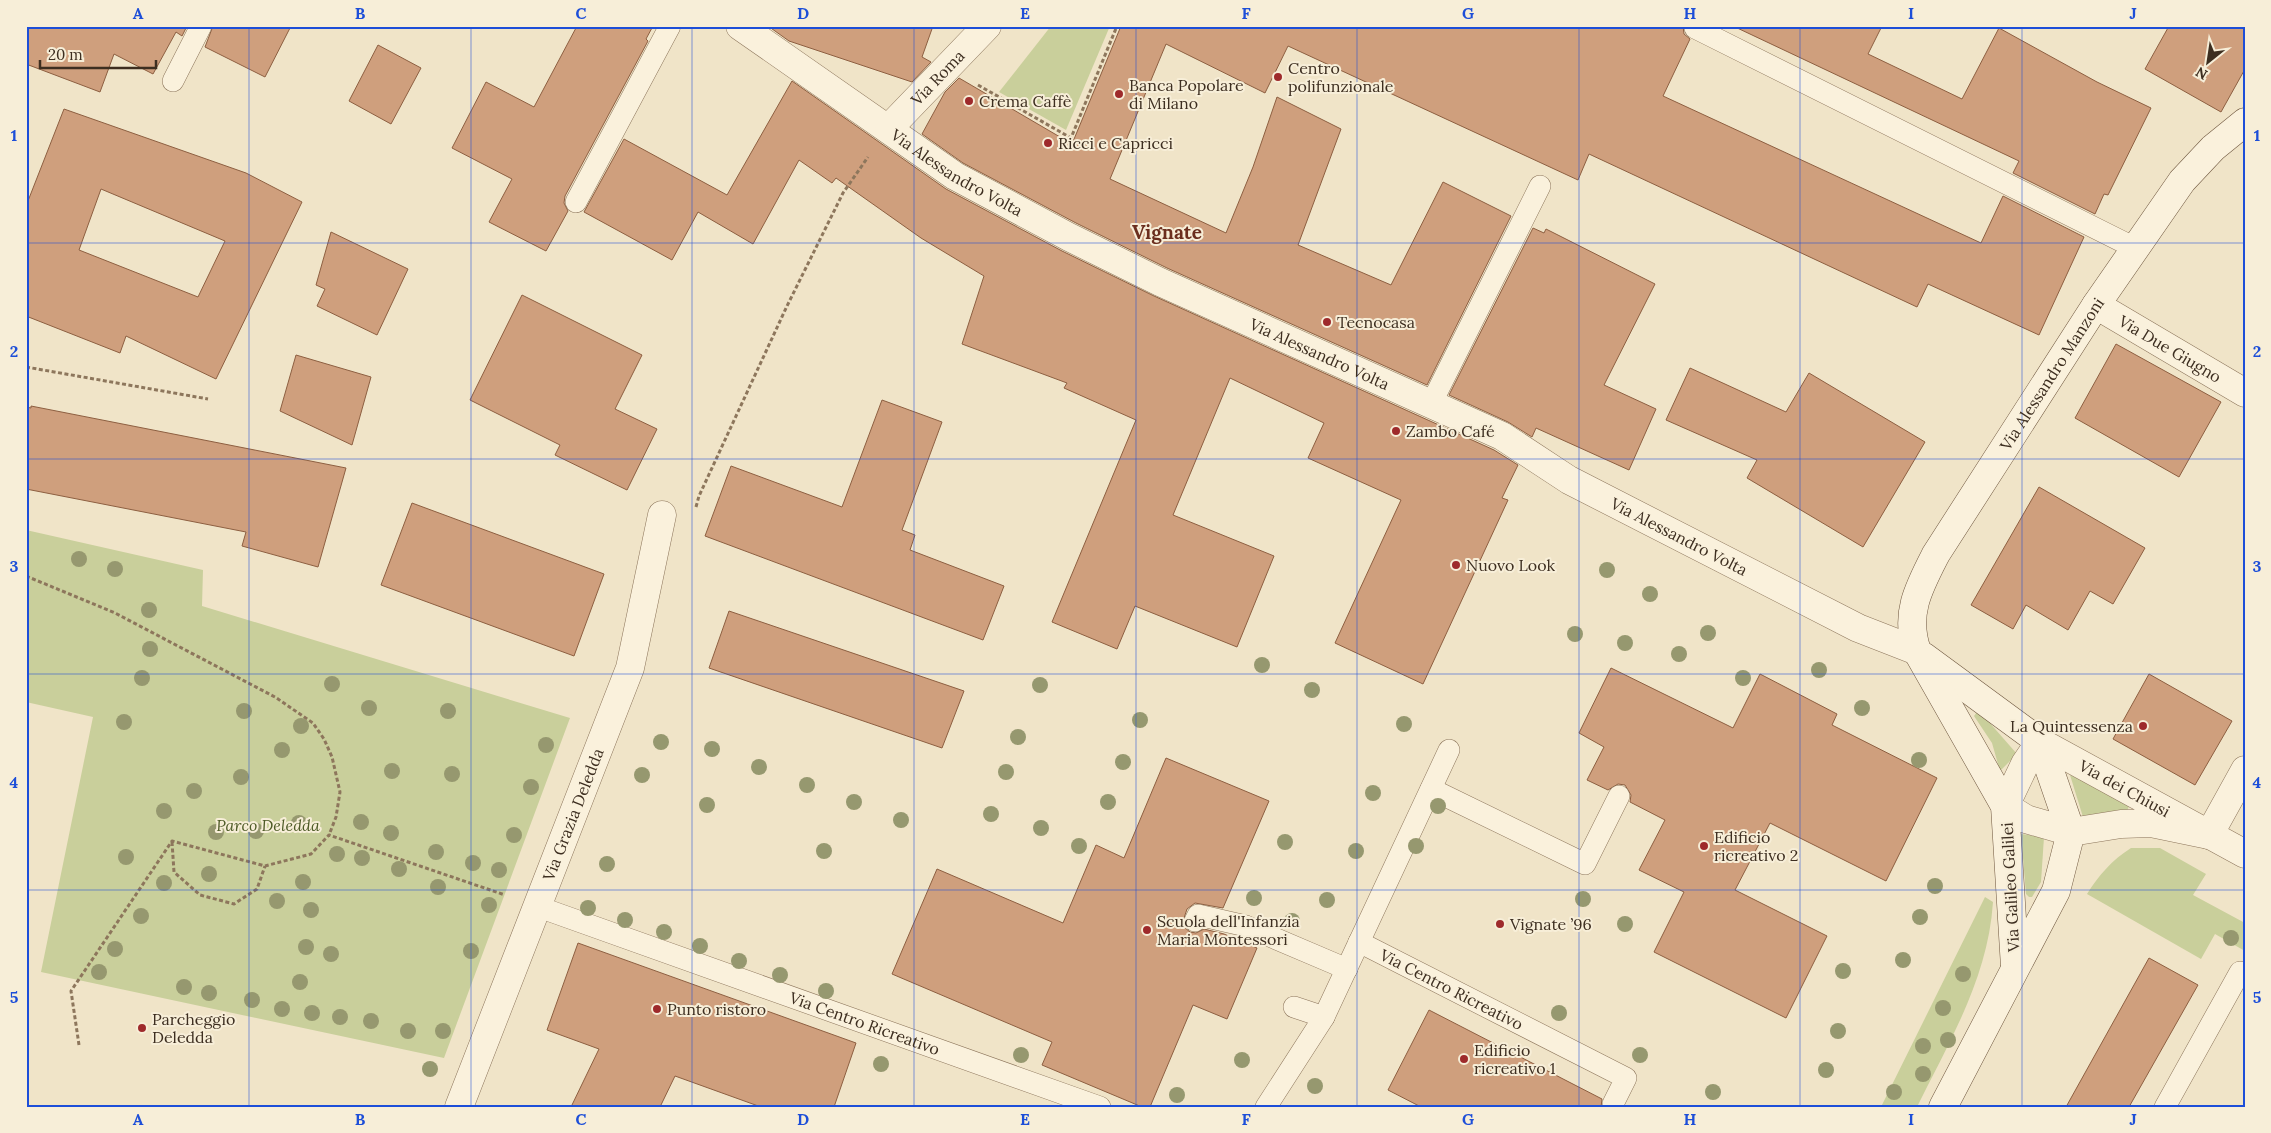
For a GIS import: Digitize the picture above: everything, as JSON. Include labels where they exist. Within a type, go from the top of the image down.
[{"type":"street","name":"Via Alessandro Volta","points":[[740,26],[889,128],[954,176],[1069,237],[1160,282],[1502,436],[1569,480],[1858,628],[1917,652],[2040,742]]},
{"type":"street","name":"Via Roma","points":[[889,128],[987,26]]},
{"type":"street","name":"Via Alessandro Manzoni","points":[[1917,652],[1911,634],[1910,623],[1918,592],[1936,554],[2096,305],[2187,175],[2213,148],[2245,122]]},
{"type":"street","name":"Via Due Giugno","points":[[2096,305],[2245,393]]},
{"type":"street","name":"Via Grazia Deledda","points":[[459,1107],[630,668],[662,515]]},
{"type":"street","points":[[1917,652],[2005,806],[2026,819],[2071,832]]},
{"type":"street","points":[[2005,806],[2025,764],[2040,742]]},
{"type":"street","points":[[2040,742],[2071,832]]},
{"type":"street","name":"Via dei Chiusi","points":[[2040,742],[2245,854]]},
{"type":"street","points":[[2209,835],[2245,770]]},
{"type":"street","name":"Via Galileo Galilei","points":[[2005,806],[2015,967]]},
{"type":"street","name":"Via dei Chiusi","points":[[2071,832],[2121,824],[2151,823],[2209,835]]},
{"type":"street","name":"Via Galileo Galilei","points":[[1942,1107],[2056,891],[2071,832]]},
{"type":"lane","points":[[173,81],[201,26]]},
{"type":"lane","points":[[576,202],[670,26]]},
{"type":"lane","points":[[1695,28],[2135,248]]},
{"type":"lane","points":[[1431,404],[1540,186]]},
{"type":"lane","points":[[1266,1107],[1324,1018],[1449,750]]},
{"type":"lane","points":[[1430,789],[1585,864],[1619,796]]},
{"type":"lane","name":"Via Centro Ricreativo","points":[[536,906],[1100,1107]]},
{"type":"lane","points":[[1195,922],[1198,914],[1246,926],[1347,969]]},
{"type":"lane","name":"Via Centro Ricreativo","points":[[1359,942],[1626,1078],[1613,1104]]},
{"type":"lane","points":[[2165,1107],[2240,972],[2245,974]]},
{"type":"lane","points":[[1294,1007],[1324,1018]]},
{"type":"path","points":[[947,67],[1071,138],[1117,26]]},
{"type":"path","points":[[26,367],[208,400]]},
{"type":"path","points":[[26,576],[115,613],[275,697],[313,723],[332,757],[340,792],[336,817],[329,835],[311,854],[265,866],[172,841]]},
{"type":"path","points":[[329,835],[536,906]]},
{"type":"path","points":[[172,841],[174,872],[200,895],[234,904],[257,889],[265,866]]},
{"type":"path","points":[[79,1045],[71,991],[172,841]]},
{"type":"green space","points":[[1051,26],[1110,26],[1066,130],[999,92]]},
{"type":"green space","name":"Parco Deledda","points":[[26,530],[203,570],[202,606],[570,718],[444,1058],[41,972],[93,717],[26,702]]},
{"type":"green space","points":[[1977,712],[1982,714],[2017,754],[2000,771],[1992,743],[1974,716]]},
{"type":"green space","points":[[2070,775],[2131,800],[2127,812],[2083,817]]},
{"type":"green space","points":[[2021,834],[2044,837],[2041,882],[2032,897],[2026,894]]},
{"type":"green space","points":[[2131,848],[2160,848],[2206,874],[2193,895],[2245,923],[2245,951],[2215,934],[2201,959],[2087,894],[2106,868]]},
{"type":"green space","points":[[1985,897],[1993,902],[1990,930],[1984,957],[1966,1008],[1954,1033],[1917,1107],[1881,1107]]},
{"type":"building","points":[[26,26],[187,26],[182,36],[176,32],[153,74],[114,54],[100,92],[26,64]]},
{"type":"building","points":[[213,26],[291,26],[265,77],[205,47]]},
{"type":"building","points":[[577,26],[653,26],[646,39],[648,41],[565,196],[564,203],[568,211],[546,251],[489,222],[512,179],[452,148],[486,82],[534,107]]},
{"type":"building","points":[[768,26],[933,26],[922,57],[931,62],[912,82],[789,41]]},
{"type":"building","points":[[1121,26],[1683,26],[1684,34],[1690,39],[1663,96],[1981,243],[2003,196],[2084,237],[2039,335],[1928,284],[1917,307],[1589,154],[1578,180],[1288,46],[1265,93],[1166,44],[1110,179],[1226,233],[1253,167],[1277,97],[1341,129],[1298,245],[1391,285],[1443,182],[1511,216],[1427,385],[1167,268],[1076,223],[963,163],[922,134],[945,92],[959,78],[1072,144]]},
{"type":"building","points":[[1733,26],[1882,26],[1868,54],[1962,99],[1999,28],[2097,82],[2151,108],[2108,195],[2104,194],[2095,214],[2013,173],[2019,161]]},
{"type":"building","points":[[2169,26],[2245,26],[2245,69],[2221,112],[2145,69]]},
{"type":"building","points":[[378,45],[421,68],[391,124],[349,101]]},
{"type":"building","points":[[792,81],[946,189],[1062,251],[1154,296],[1494,450],[1518,465],[1502,498],[1508,500],[1423,684],[1335,643],[1401,500],[1308,458],[1324,423],[1230,378],[1173,515],[1274,556],[1237,647],[1135,606],[1117,649],[1052,622],[1136,420],[1064,388],[1067,383],[962,344],[984,276],[921,238],[836,178],[832,183],[799,160],[753,244],[698,212],[672,260],[584,212],[624,139],[727,195]]},
{"type":"building","points":[[64,109],[246,173],[302,202],[216,379],[126,336],[120,353],[26,316],[26,206]],"holes":[[[101,189],[225,241],[198,297],[79,250]]]},
{"type":"building","points":[[1533,228],[1544,233],[1546,229],[1655,284],[1604,385],[1656,409],[1629,470],[1536,428],[1532,437],[1508,422],[1449,395]]},
{"type":"building","points":[[331,232],[408,269],[377,335],[317,306],[325,289],[316,285]]},
{"type":"building","points":[[522,295],[642,355],[615,409],[657,429],[627,490],[555,455],[560,445],[470,400]]},
{"type":"building","points":[[2116,344],[2221,402],[2179,477],[2075,418]]},
{"type":"building","points":[[296,355],[371,377],[352,445],[280,411]]},
{"type":"building","points":[[1690,368],[1786,412],[1809,373],[1925,442],[1863,547],[1747,478],[1757,460],[1666,420]]},
{"type":"building","points":[[882,400],[942,422],[902,530],[915,535],[910,550],[1004,586],[983,640],[705,536],[731,466],[842,507]]},
{"type":"building","points":[[31,406],[346,468],[318,567],[242,546],[246,532],[26,489],[26,407],[31,408]]},
{"type":"building","points":[[2039,487],[2145,548],[2113,604],[2090,591],[2068,630],[2026,605],[2013,629],[1971,605]]},
{"type":"building","points":[[412,503],[604,574],[574,656],[381,585]]},
{"type":"building","points":[[729,611],[964,691],[942,748],[709,668]]},
{"type":"building","name":"Edificio ricreativo 2","points":[[1611,668],[1733,728],[1760,674],[1837,714],[1832,725],[1937,778],[1886,881],[1770,823],[1735,890],[1827,936],[1786,1018],[1654,952],[1684,892],[1639,870],[1665,820],[1630,802],[1631,795],[1625,785],[1618,784],[1608,790],[1587,780],[1604,747],[1579,733]]},
{"type":"building","points":[[2149,674],[2232,721],[2195,785],[2113,739]]},
{"type":"building","name":"Scuola dell'Infanzia Maria Montessori","points":[[1166,758],[1269,801],[1223,908],[1195,903],[1187,909],[1183,921],[1184,927],[1190,932],[1196,933],[1204,929],[1224,934],[1257,948],[1227,1019],[1193,1005],[1150,1107],[1142,1107],[1042,1065],[1052,1042],[892,974],[937,869],[1063,923],[1096,845],[1124,858]]},
{"type":"building","name":"Punto ristoro","points":[[578,943],[856,1043],[834,1107],[761,1107],[675,1076],[660,1107],[571,1107],[599,1049],[547,1030]]},
{"type":"building","points":[[2149,958],[2198,985],[2129,1107],[2066,1107]]},
{"type":"building","name":"Edificio ricreativo 1","points":[[1429,1010],[1602,1099],[1601,1107],[1421,1107],[1388,1090]]},
{"type":"place","name":"Centro polifunzionale","points":[[1278,77]]},
{"type":"place","name":"Banca Popolare di Milano","points":[[1119,94]]},
{"type":"place","name":"Crema Caffè","points":[[969,101]]},
{"type":"place","name":"Ricci e Capricci","points":[[1048,143]]},
{"type":"place","name":"Tecnocasa","points":[[1327,322]]},
{"type":"place","name":"Zambo Café","points":[[1396,431]]},
{"type":"place","name":"Nuovo Look","points":[[1456,565]]},
{"type":"place","name":"La Quintessenza","points":[[2143,726]]},
{"type":"place","name":"Edificio ricreativo 2","points":[[1704,846]]},
{"type":"place","name":"Vignate ’96","points":[[1500,924]]},
{"type":"place","name":"Scuola dell'Infanzia Maria Montessori","points":[[1147,930]]},
{"type":"place","name":"Punto ristoro","points":[[657,1009]]},
{"type":"place","name":"Parcheggio Deledda","points":[[142,1028]]},
{"type":"place","name":"Edificio ricreativo 1","points":[[1464,1059]]},
{"type":"district","name":"Vignate","points":[[1167,232]]}]
